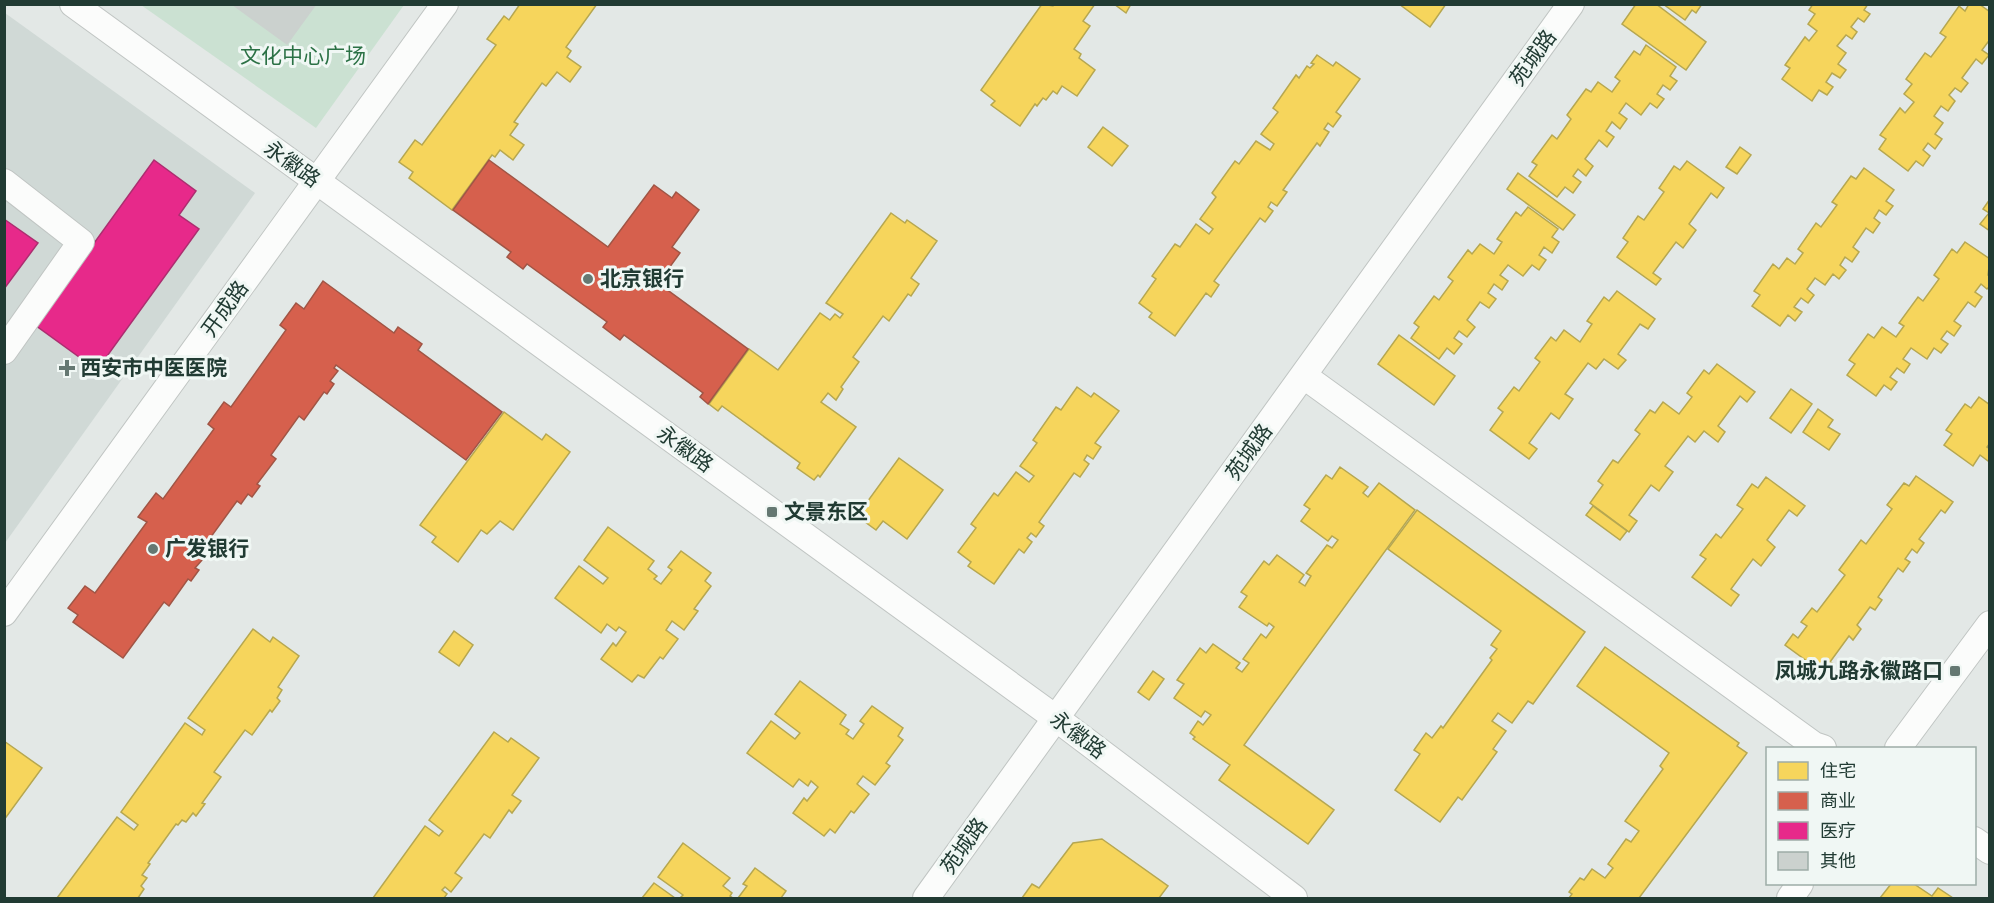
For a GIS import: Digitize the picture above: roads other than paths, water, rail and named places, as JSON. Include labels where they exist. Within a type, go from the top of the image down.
[{"type":"street","name":"永徽路","points":[[73,4],[1057,719],[1294,898]]},
{"type":"street","name":"开成路","points":[[4,613],[445,4]]},
{"type":"street","name":"苑城路","points":[[926,898],[1571,4]]},
{"type":"street","points":[[4,182],[81,242],[4,351]]},
{"type":"street","points":[[1304,376],[1814,745],[1820,747]]},
{"type":"street","points":[[1899,747],[1989,624]]},
{"type":"street","points":[[1976,841],[1989,851]]},
{"type":"street","points":[[1790,898],[1799,885]]},
{"type":"place","name":"北京银行","points":[[588,279]]},
{"type":"place","name":"西安市中医医院","points":[[67,368]]},
{"type":"place","name":"文景东区","points":[[772,512]]},
{"type":"place","name":"广发银行","points":[[153,549]]},
{"type":"place","name":"凤城九路永徽路口","points":[[1955,671]]},
{"type":"park label","name":"文化中心广场","points":[[303,56]]}]
